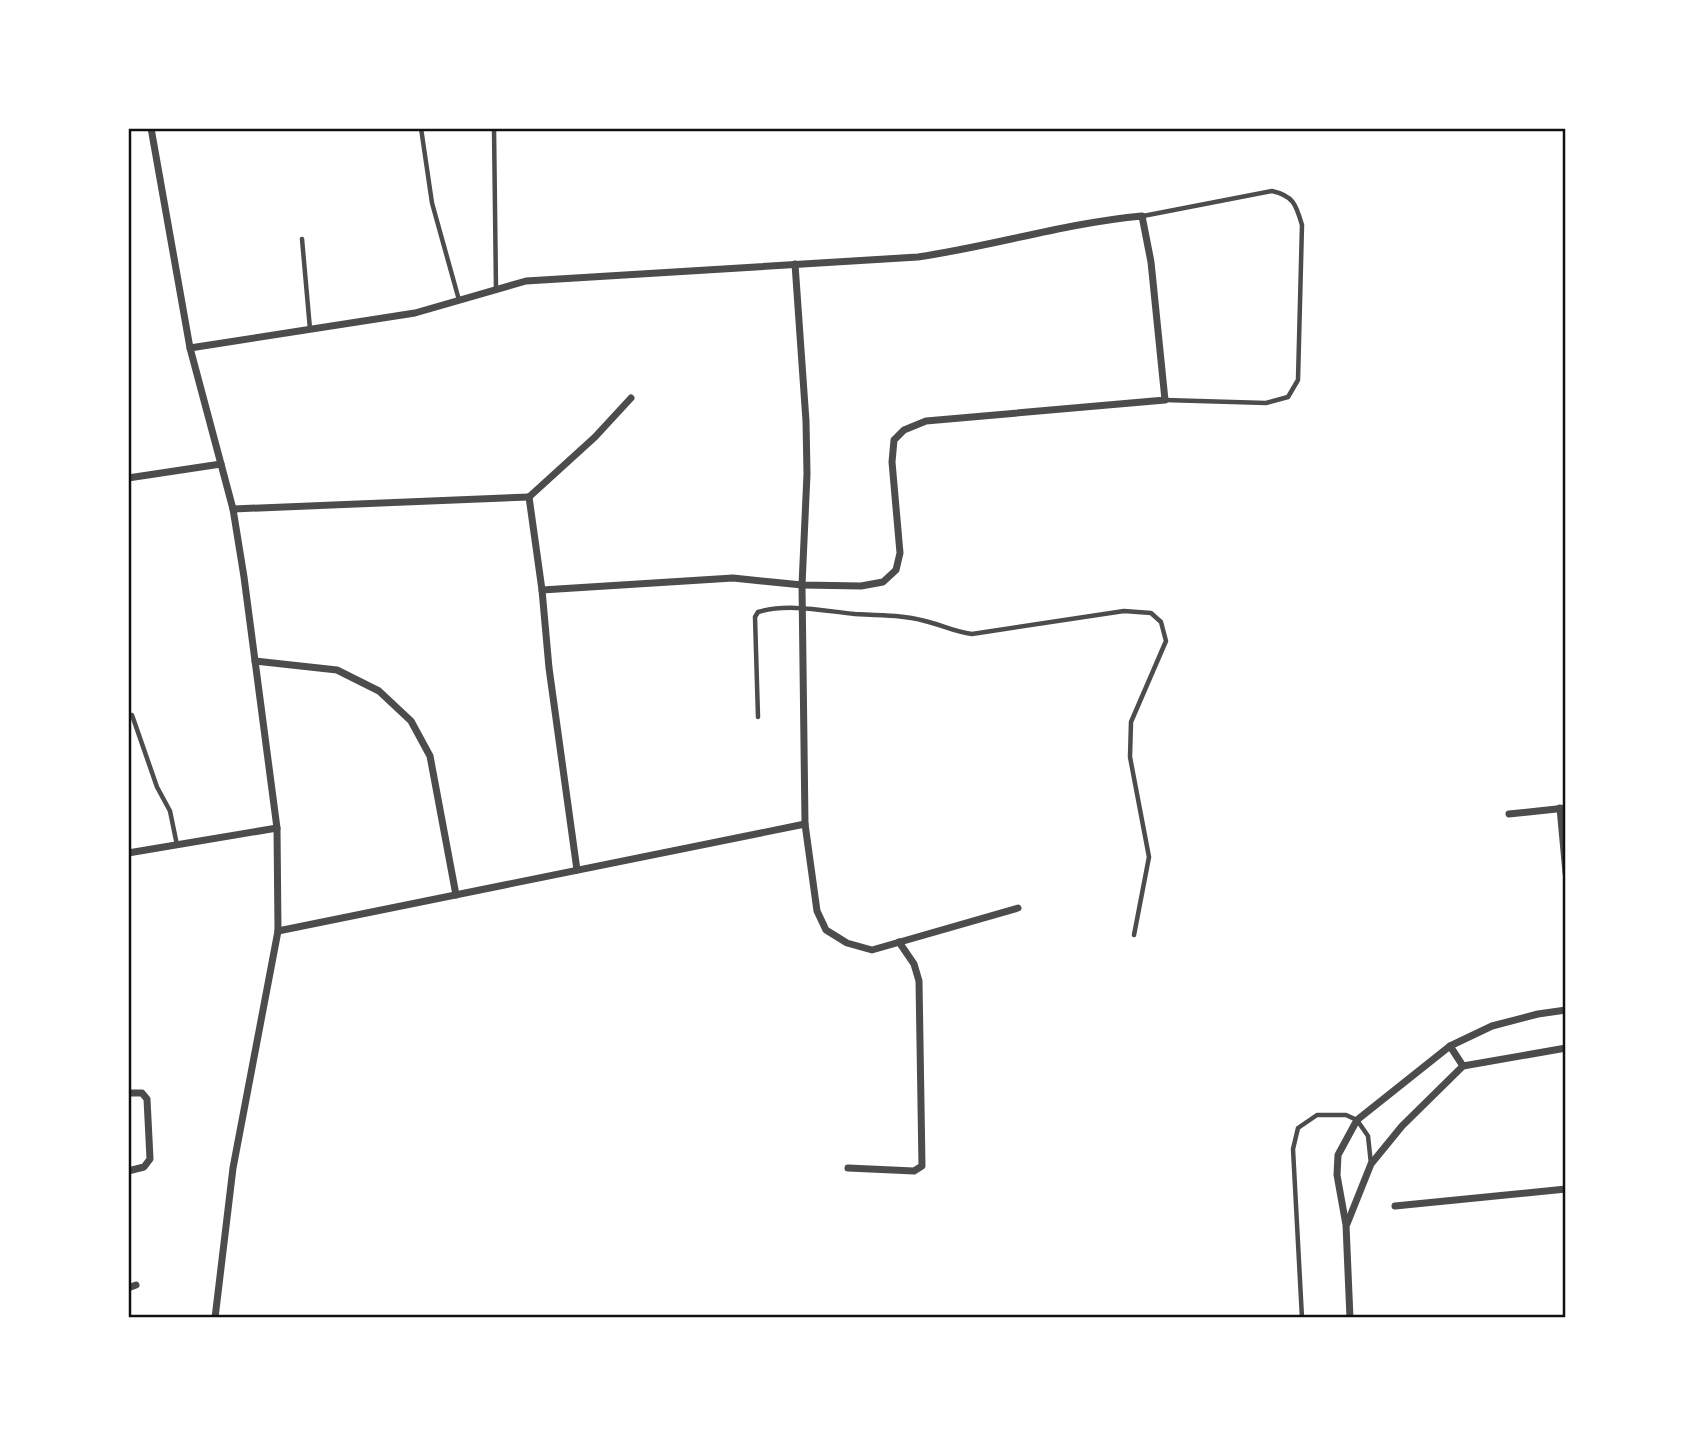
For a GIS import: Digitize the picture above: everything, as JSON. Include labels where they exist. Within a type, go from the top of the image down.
[{"type":"street","points":[[151,128],[190,348],[233,509],[277,828],[278,931],[233,1168],[215,1318]]},
{"type":"street","points":[[190,348],[415,313],[526,281],[918,257],[1087,223],[1142,216],[1152,274],[1165,400],[926,421],[904,430],[894,440],[892,462],[900,553],[896,570],[884,582],[861,586],[802,585],[733,578],[542,590]]},
{"type":"street","points":[[795,264],[807,474],[802,585],[805,824],[817,911],[826,930],[847,943],[872,950],[1018,908]]},
{"type":"street","points":[[233,509],[529,497],[595,437],[631,398]]},
{"type":"street","points":[[128,478],[221,464]]},
{"type":"street","points":[[529,497],[577,870]]},
{"type":"street","points":[[255,661],[337,670],[379,691],[411,721],[430,756],[456,895]]},
{"type":"street","points":[[1509,814],[1563,808],[1566,873]]},
{"type":"street","points":[[278,931],[805,824]]},
{"type":"street","points":[[128,853],[277,828]]},
{"type":"street","points":[[848,1168],[914,1171],[922,1166],[919,981],[914,964],[899,942]]},
{"type":"street","points":[[1350,1318],[1346,1225],[1337,1175],[1338,1156],[1357,1120],[1450,1046],[1492,1026],[1566,1010]]},
{"type":"street","points":[[1450,1046],[1463,1066]]},
{"type":"street","points":[[1346,1225],[1371,1164],[1402,1126],[1463,1066],[1566,1048]]},
{"type":"street","points":[[131,1093],[142,1093],[147,1099],[150,1159],[144,1167],[132,1171]]},
{"type":"street","points":[[1395,1206],[1566,1189]]},
{"type":"lane","points":[[421,128],[432,203],[459,300]]},
{"type":"lane","points":[[494,128],[496,291]]},
{"type":"lane","points":[[1142,216],[1272,191],[1286,194],[1296,205],[1302,225],[1298,380],[1288,397],[1266,403],[1165,400]]},
{"type":"lane","points":[[302,239],[310,329]]},
{"type":"lane","points":[[758,717],[755,617],[758,612],[766,609],[904,617],[954,632],[972,634],[1124,611],[1151,612],[1161,622],[1166,641],[1130,722],[1130,757],[1149,857],[1134,935]]},
{"type":"lane","points":[[132,715],[157,787],[170,811],[177,845]]},
{"type":"lane","points":[[1302,1318],[1293,1149],[1298,1128],[1317,1115],[1346,1115],[1357,1120],[1368,1136],[1371,1164]]}]
